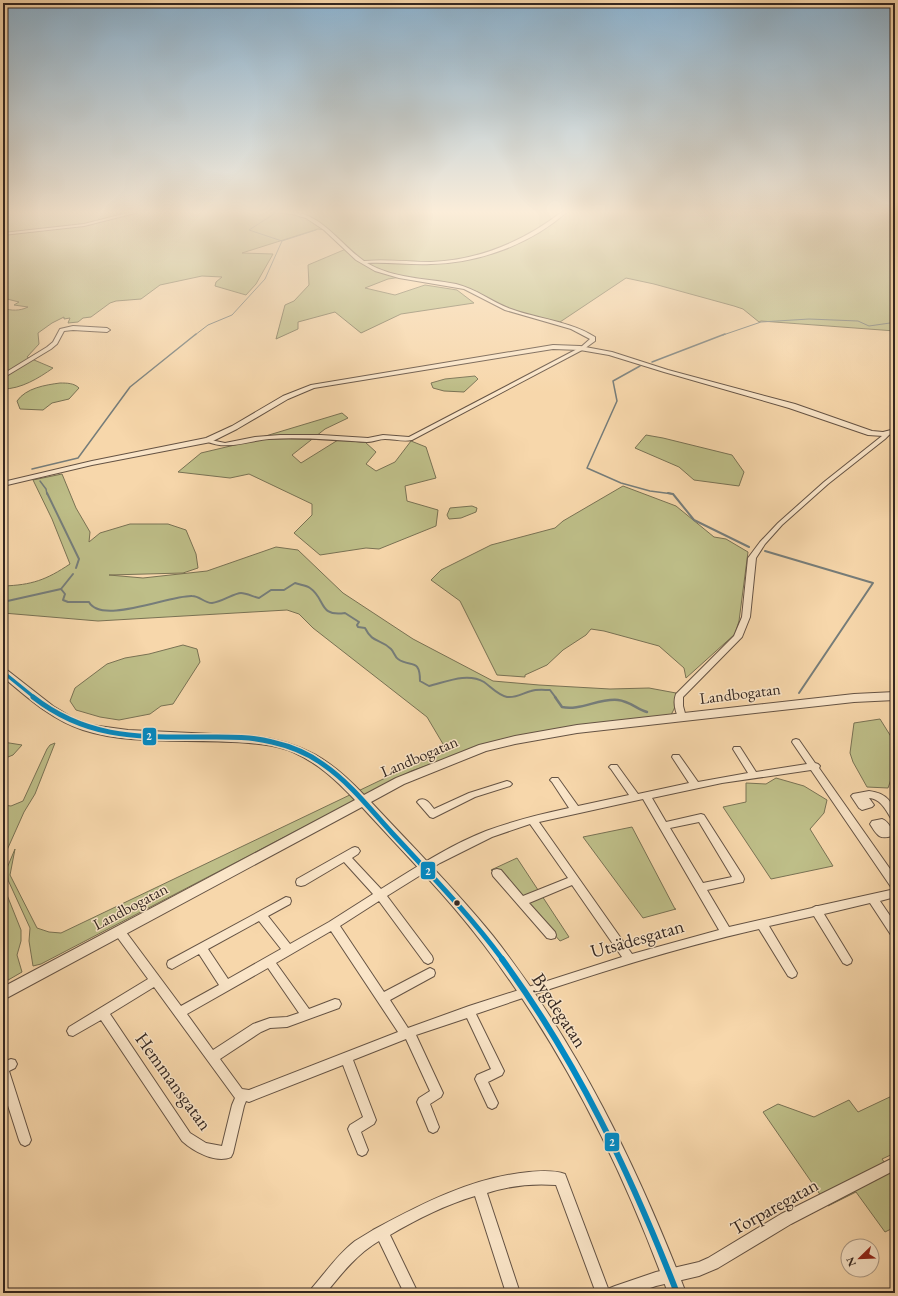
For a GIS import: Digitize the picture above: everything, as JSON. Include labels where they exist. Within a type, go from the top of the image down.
[{"type":"street","points":[[208,440],[214,444],[222,445],[274,438],[368,440],[383,437],[410,439],[581,348],[592,341],[593,338],[580,331],[502,307],[482,294],[472,290],[383,271]]},
{"type":"street","points":[[3,376],[49,348],[55,343],[62,330],[73,328],[107,330]]},
{"type":"street","points":[[3,484],[92,463],[208,440],[226,433],[294,393],[314,386],[544,348],[581,348],[615,354],[666,371],[792,406],[871,433],[887,434]]},
{"type":"street","points":[[682,717],[679,706],[679,696],[738,637],[746,617],[752,558],[762,543],[780,524],[826,483],[887,434],[895,431]]},
{"type":"street","name":"Bygdegatan","points":[[3,672],[65,719],[96,730],[123,734],[245,738],[280,744],[296,749],[327,767],[362,801],[424,867],[478,928],[525,992],[595,1109],[646,1214],[677,1293]]},
{"type":"street","name":"Landbogatan","points":[[3,994],[400,781],[424,770],[490,747],[515,740],[577,729],[854,698],[895,696]]},
{"type":"street","points":[[796,742],[810,763],[815,766],[895,884]]},
{"type":"street","points":[[737,749],[754,775]]},
{"type":"street","points":[[676,757],[695,786]]},
{"type":"street","points":[[179,1012],[333,925],[424,867],[483,836],[532,820],[576,810],[754,775],[815,766]]},
{"type":"street","points":[[614,767],[636,798]]},
{"type":"street","points":[[555,780],[576,810]]},
{"type":"street","points":[[422,802],[433,814],[472,795],[507,784]]},
{"type":"street","points":[[862,795],[873,794],[878,796],[895,817]]},
{"type":"street","points":[[646,796],[726,932]]},
{"type":"street","points":[[664,826],[701,818],[738,879],[700,888]]},
{"type":"street","points":[[532,820],[630,959]]},
{"type":"street","points":[[882,823],[895,821]]},
{"type":"street","points":[[300,882],[355,851]]},
{"type":"street","points":[[344,857],[380,895],[428,959]]},
{"type":"street","points":[[497,873],[551,934]]},
{"type":"street","points":[[522,901],[574,880]]},
{"type":"street","name":"Utsädesgatan","points":[[525,992],[630,959],[726,932],[895,893]]},
{"type":"street","points":[[872,898],[895,932]]},
{"type":"street","points":[[172,964],[286,901]]},
{"type":"street","points":[[816,910],[847,960]]},
{"type":"street","points":[[261,915],[288,950]]},
{"type":"street","points":[[761,923],[792,973]]},
{"type":"street","points":[[333,925],[407,1034],[437,1093],[423,1102],[433,1127]]},
{"type":"street","points":[[119,932],[238,1092],[243,1095],[255,1094],[407,1034],[525,992]]},
{"type":"street","points":[[201,948],[226,986]]},
{"type":"street","points":[[269,961],[306,1014]]},
{"type":"street","points":[[382,999],[430,973]]},
{"type":"street","points":[[73,1031],[155,980]]},
{"type":"street","points":[[212,1057],[257,1028],[270,1023],[287,1022],[335,1004]]},
{"type":"street","points":[[469,1011],[498,1071],[481,1079],[492,1103]]},
{"type":"street","name":"Hemmansgatan","points":[[102,1013],[186,1137],[198,1147],[210,1152],[231,1153],[238,1105],[243,1095]]},
{"type":"street","points":[[346,1058],[370,1120],[354,1129],[362,1150]]},
{"type":"street","points":[[6,1068],[25,1140]]},
{"type":"street","name":"Torparegatan","points":[[671,1276],[699,1269],[713,1262],[786,1219],[895,1163]]},
{"type":"street","points":[[317,1293],[356,1249],[382,1232],[422,1210],[478,1189],[507,1181],[549,1176],[560,1179],[603,1293]]},
{"type":"street","points":[[478,1189],[513,1293]]},
{"type":"street","points":[[382,1232],[411,1293]]},
{"type":"street","points":[[615,1293],[656,1279],[671,1276]]},
{"type":"green space","points":[[3,271],[263,271],[256,284],[246,295],[215,286],[216,282],[222,277],[202,276],[160,285],[141,299],[116,301],[110,303],[91,317],[83,318],[78,322],[68,323],[70,318],[64,319],[64,317],[38,333],[39,344],[27,357],[53,368],[36,379],[10,389],[3,389],[3,308],[16,310],[28,307],[14,305],[19,302],[3,298]]},
{"type":"green space","points":[[308,271],[895,271],[895,331],[759,322],[743,309],[734,306],[654,284],[626,278],[557,324],[515,312],[487,299],[478,292],[466,288],[401,277],[388,279],[365,288],[395,295],[425,285],[457,290],[474,303],[401,314],[361,333],[335,312],[298,322],[298,329],[276,339],[285,305],[294,301],[309,285]]},
{"type":"green space","points":[[475,376],[478,379],[464,392],[444,391],[433,388],[431,383],[445,379]]},
{"type":"green space","points":[[60,383],[73,384],[79,388],[69,399],[52,403],[43,410],[20,409],[17,401],[25,393],[42,386]]},
{"type":"green space","points":[[342,413],[348,418],[325,429],[292,455],[301,463],[338,440],[365,442],[376,452],[366,464],[376,471],[395,462],[411,441],[426,447],[436,478],[405,486],[407,501],[438,510],[436,526],[379,549],[366,548],[320,555],[294,533],[312,515],[312,504],[249,474],[230,478],[178,472],[201,453],[239,444]]},
{"type":"green space","points":[[646,435],[732,455],[744,472],[739,486],[694,480],[679,467],[635,448]]},
{"type":"green space","points":[[62,474],[76,508],[90,532],[89,542],[100,533],[130,524],[168,524],[186,530],[196,554],[198,568],[183,573],[109,575],[143,578],[207,571],[276,547],[298,550],[343,593],[413,639],[493,681],[610,689],[649,688],[676,693],[677,703],[671,715],[469,751],[411,771],[41,964],[33,966],[29,941],[30,928],[8,880],[7,868],[15,849],[10,875],[37,928],[49,932],[61,933],[446,749],[427,717],[313,628],[299,614],[287,610],[98,621],[3,613],[3,586],[38,581],[70,564],[52,519],[33,480]]},
{"type":"green space","points":[[623,486],[676,506],[714,537],[726,539],[748,552],[739,621],[735,634],[686,678],[684,668],[659,646],[604,631],[591,629],[586,635],[563,650],[547,665],[525,675],[525,677],[497,675],[460,601],[431,580],[441,570],[491,545],[555,528],[563,521]]},
{"type":"green space","points":[[472,506],[477,508],[476,512],[461,518],[449,519],[447,515],[450,508]]},
{"type":"green space","points":[[183,645],[197,649],[200,662],[173,704],[161,706],[150,714],[119,720],[100,717],[76,710],[70,701],[75,688],[107,664],[125,658],[149,654]]},
{"type":"green space","points":[[880,719],[895,743],[895,768],[888,788],[867,787],[853,762],[850,753],[854,723]]},
{"type":"green space","points":[[3,742],[22,745],[13,755],[3,759]]},
{"type":"green space","points":[[55,743],[35,794],[24,812],[3,859],[3,805],[11,806],[23,801],[47,749],[50,745]]},
{"type":"green space","points":[[776,778],[804,786],[827,800],[824,813],[810,829],[833,866],[771,879],[723,807],[746,802],[746,783],[766,784]]},
{"type":"green space","points":[[632,827],[676,909],[643,918],[583,837]]},
{"type":"green space","points":[[517,858],[569,937],[560,941],[498,870],[493,872],[491,870]]},
{"type":"green space","points":[[3,885],[21,930],[21,941],[17,955],[22,972],[3,983]]},
{"type":"green space","points":[[894,1095],[895,1153],[882,1159],[895,1177],[895,1227],[885,1232],[856,1192],[828,1206],[763,1112],[778,1104],[814,1117],[849,1100],[858,1112]]},
{"type":"waterway","points":[[195,335],[208,325],[232,315],[265,279],[268,271]]},
{"type":"waterway","points":[[723,335],[761,322],[809,319],[858,321],[869,326],[890,323],[895,324]]},
{"type":"waterway","points":[[32,469],[78,458],[130,387],[196,334]]},
{"type":"waterway","points":[[652,362],[725,334]]},
{"type":"waterway","points":[[640,366],[613,381],[617,401],[587,468],[621,483],[650,491],[673,494]]},
{"type":"waterway","points":[[40,481],[46,489],[47,494]]},
{"type":"waterway","points":[[47,493],[79,559],[76,568]]},
{"type":"waterway","points":[[668,493],[673,494]]},
{"type":"waterway","points":[[673,494],[694,520],[749,547]]},
{"type":"waterway","points":[[765,551],[873,583],[799,693]]},
{"type":"waterway","points":[[61,589],[73,574]]},
{"type":"waterway","points":[[61,589],[65,594],[63,600],[68,602],[89,602],[96,608],[107,611],[121,610],[192,596],[212,603],[241,593],[259,598],[271,590],[284,590],[295,583],[307,586],[315,592],[326,610],[336,614],[345,613],[359,622],[357,625],[358,627],[365,628],[374,639],[383,643],[392,650],[396,657],[402,662],[414,664],[420,674],[420,681],[429,686],[456,679],[471,678],[484,682],[498,693],[507,697],[517,696],[533,690],[550,690],[556,698]]},
{"type":"waterway","points":[[3,602],[61,589]]},
{"type":"waterway","points":[[555,697],[562,707],[569,708],[604,701],[618,700],[626,702],[647,712]]},
{"type":"transit line","name":"2","points":[[3,672],[49,709],[80,725],[106,732],[132,736],[244,738],[271,742],[296,749],[310,756],[336,774],[348,785],[442,885],[465,912],[518,980],[546,1022],[596,1109],[618,1154],[659,1246],[677,1293]]}]
